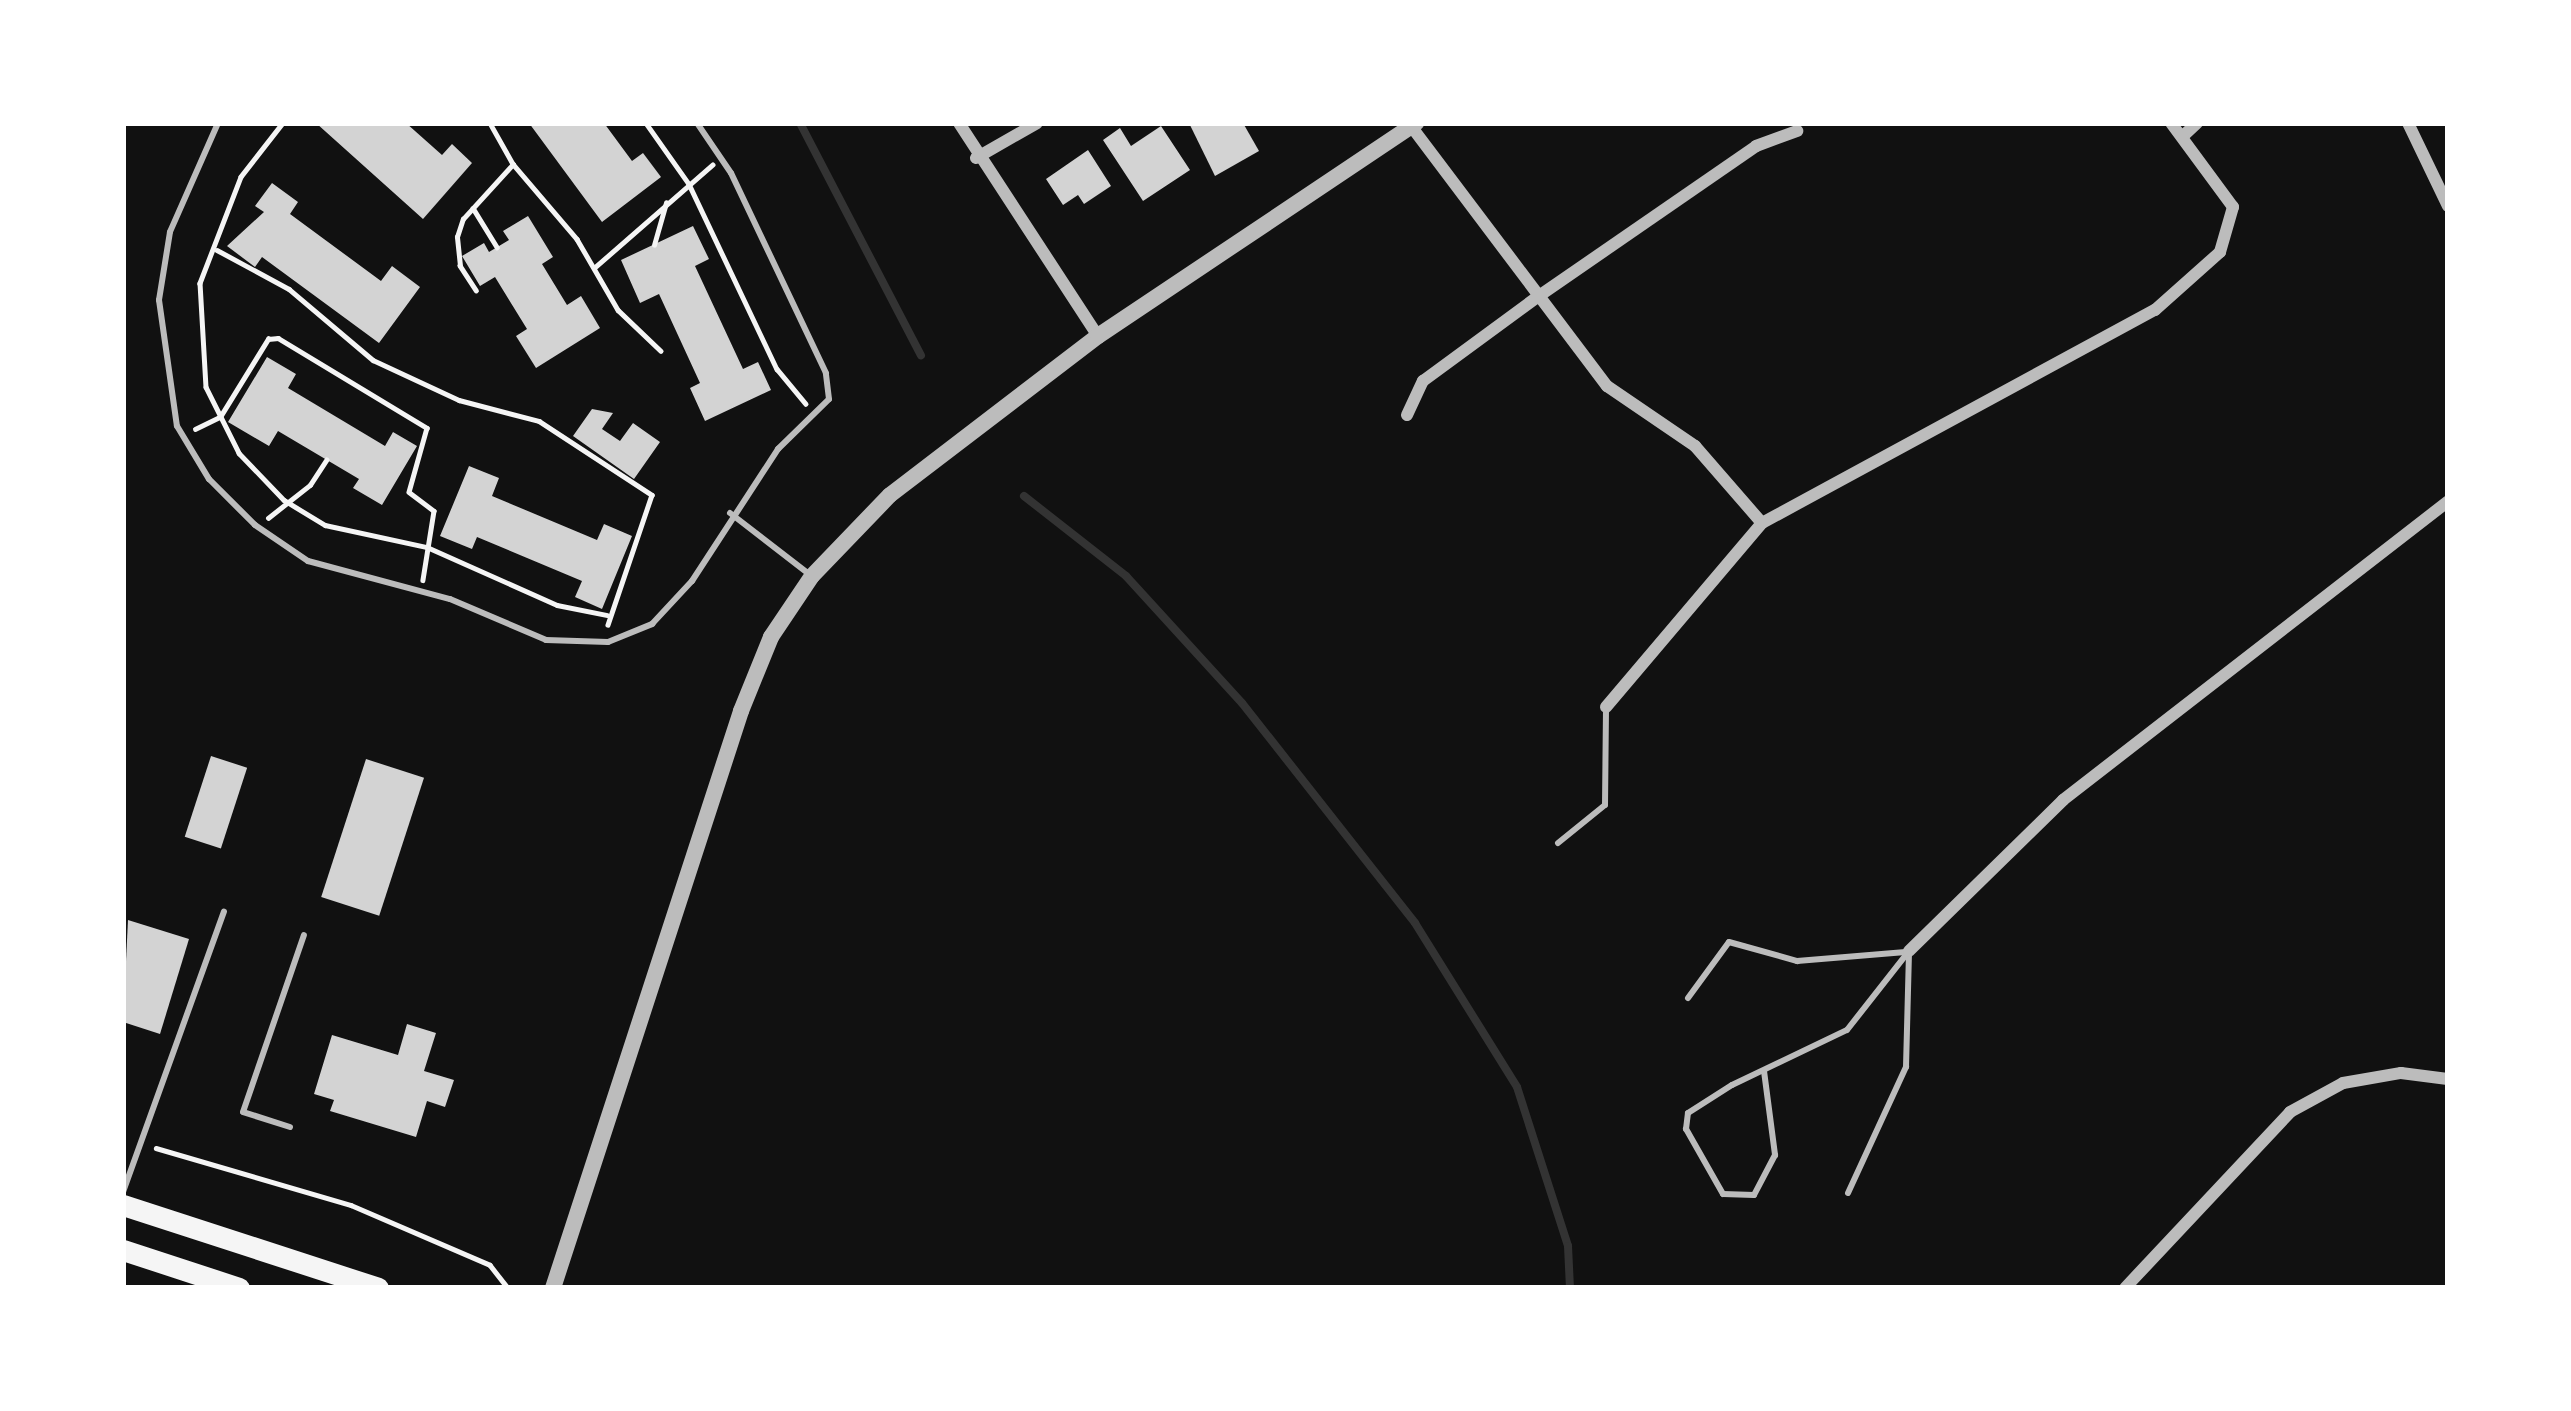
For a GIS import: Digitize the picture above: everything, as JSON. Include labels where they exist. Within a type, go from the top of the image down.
[{"type":"main road","points":[[123,1205],[378,1288]]},
{"type":"main road","points":[[123,1250],[228,1286]]},
{"type":"street","points":[[959,123],[976,158],[1098,336]]},
{"type":"street","points":[[976,158],[1037,123]]},
{"type":"street","points":[[1606,706],[1762,523],[2155,310],[2220,251],[2230,232],[2233,208],[2171,123]]},
{"type":"street","points":[[2183,136],[2197,123]]},
{"type":"street","points":[[2408,123],[2448,206]]},
{"type":"street","points":[[553,1288],[741,711],[771,637],[812,576],[890,495],[1098,336],[1414,125],[1537,298],[1607,386],[1695,446],[1762,523]]},
{"type":"street","points":[[1407,415],[1423,381],[1756,146],[1797,131]]},
{"type":"street","points":[[1909,951],[2062,800],[2448,501]]},
{"type":"street","points":[[2125,1288],[2290,1112],[2343,1084],[2402,1073],[2448,1078]]},
{"type":"lane","points":[[218,123],[170,232],[159,300],[183,435],[209,478],[259,528],[308,561],[422,592],[546,640],[608,643],[652,624],[692,581],[730,513],[829,398],[826,373],[721,158],[697,123]]},
{"type":"lane","points":[[730,513],[812,576]]},
{"type":"lane","points":[[1558,843],[1605,805],[1606,706]]},
{"type":"lane","points":[[123,1192],[224,912]]},
{"type":"lane","points":[[290,1126],[243,1112],[304,935]]},
{"type":"lane","points":[[1688,998],[1730,942],[1797,961],[1909,951]]},
{"type":"lane","points":[[1764,1071],[1775,1155],[1754,1195],[1723,1194],[1687,1129],[1688,1113],[1764,1071],[1846,1030],[1909,951]]},
{"type":"lane","points":[[1848,1193],[1906,1067],[1909,951]]},
{"type":"path","points":[[283,123],[241,178],[200,283],[197,322],[206,388],[239,453],[284,500],[351,534],[427,547],[557,605],[607,615]]},
{"type":"path","points":[[490,123],[513,164],[595,268],[619,310],[662,351]]},
{"type":"path","points":[[646,123],[689,184],[777,369],[814,413]]},
{"type":"path","points":[[595,268],[721,158]]},
{"type":"path","points":[[476,291],[457,249],[473,208],[513,164]]},
{"type":"path","points":[[654,245],[666,202]]},
{"type":"path","points":[[473,208],[497,247]]},
{"type":"path","points":[[216,250],[289,289],[373,360],[459,400],[539,421],[652,495],[607,615],[608,643]]},
{"type":"path","points":[[183,435],[220,417],[268,339],[278,338],[427,428],[409,492],[434,511],[422,592]]},
{"type":"path","points":[[259,528],[284,500],[310,485],[326,460]]},
{"type":"path","points":[[140,1143],[351,1205],[490,1265],[508,1288]]},
{"type":"building","points":[[316,123],[406,123],[442,155],[452,144],[472,163],[423,219]]},
{"type":"building","points":[[529,123],[604,123],[632,161],[643,153],[661,177],[602,222]]},
{"type":"building","points":[[1189,123],[1243,123],[1259,151],[1215,176]]},
{"type":"building","points":[[1161,126],[1190,170],[1143,201],[1103,140],[1120,128],[1131,146]]},
{"type":"building","points":[[1088,150],[1111,186],[1084,204],[1078,195],[1063,205],[1046,179]]},
{"type":"building","points":[[272,183],[298,202],[290,214],[381,281],[392,266],[420,287],[379,343],[262,257],[255,267],[227,246],[264,212],[255,206]]},
{"type":"building","points":[[528,216],[553,257],[542,264],[567,305],[581,296],[600,328],[536,368],[516,336],[527,329],[495,277],[480,286],[462,256],[484,243],[489,252],[509,240],[503,231]]},
{"type":"building","points":[[693,226],[709,259],[695,266],[743,369],[758,362],[771,390],[705,421],[690,388],[700,383],[659,294],[640,303],[621,260]]},
{"type":"building","points":[[267,357],[296,374],[288,388],[385,446],[393,432],[417,446],[382,505],[353,488],[359,479],[278,431],[269,446],[228,422]]},
{"type":"building","points":[[592,409],[613,413],[602,429],[620,441],[633,423],[660,442],[634,479],[573,436]]},
{"type":"building","points":[[469,466],[499,478],[492,496],[597,540],[604,524],[632,536],[602,609],[575,597],[582,581],[477,537],[472,549],[440,536]]},
{"type":"building","points":[[211,756],[247,768],[221,849],[185,837]]},
{"type":"building","points":[[366,759],[424,778],[379,916],[321,897]]},
{"type":"building","points":[[128,920],[189,939],[160,1034],[123,1022]]},
{"type":"building","points":[[407,1024],[436,1033],[424,1071],[454,1080],[445,1107],[427,1101],[416,1137],[330,1111],[334,1100],[314,1094],[332,1035],[398,1055]]},
{"type":"waterway","points":[[800,123],[921,355]]},
{"type":"waterway","points":[[1024,496],[1126,576],[1242,703],[1415,923],[1517,1087],[1568,1246],[1570,1288]]}]
